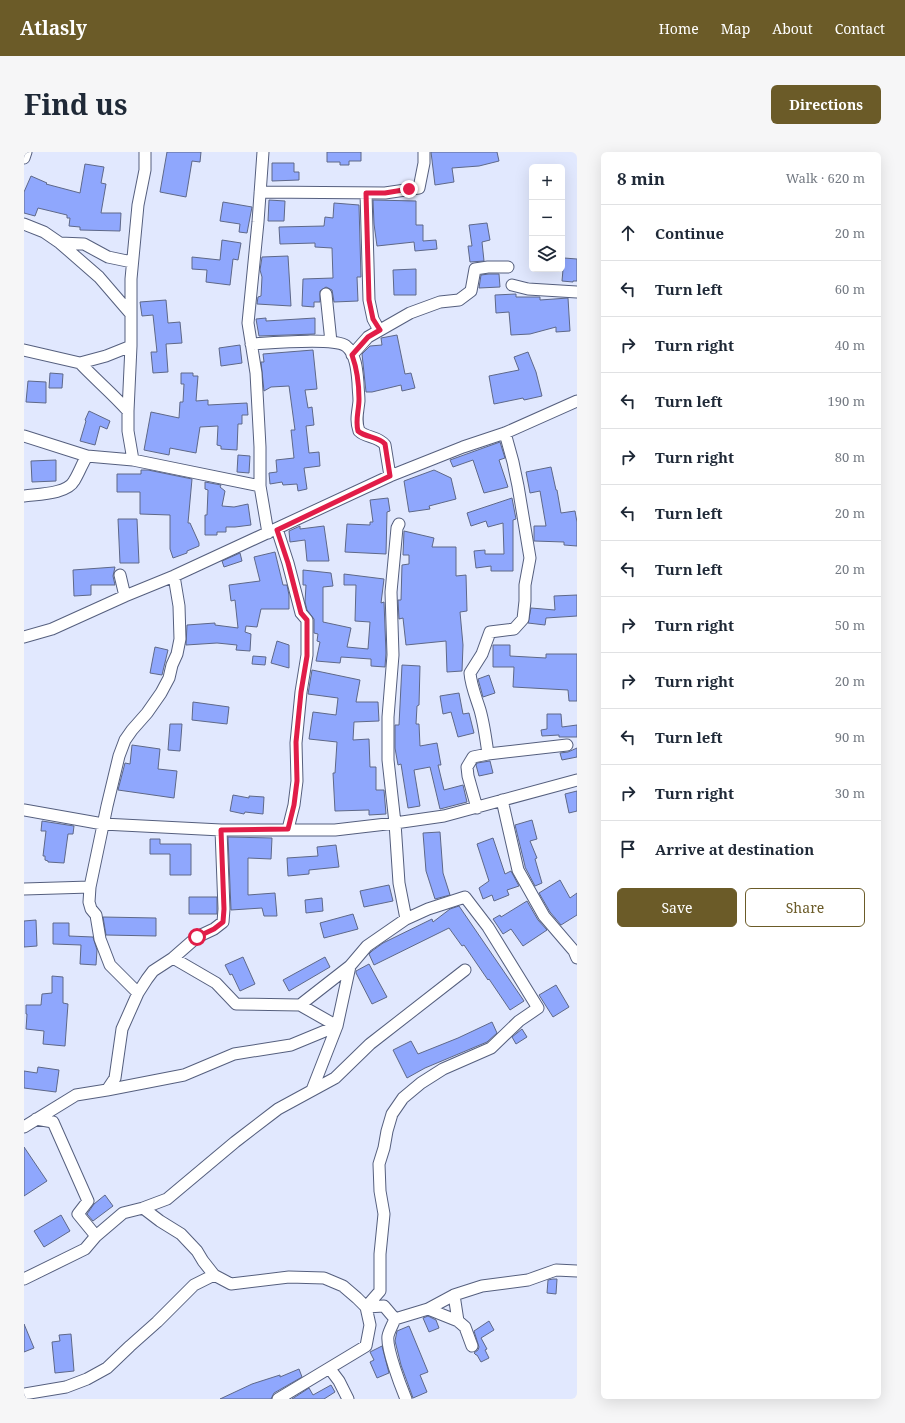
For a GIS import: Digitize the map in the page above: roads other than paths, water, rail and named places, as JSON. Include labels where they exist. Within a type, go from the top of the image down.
[{"type":"street","points":[[24,158],[26,152]]},
{"type":"street","points":[[133,460],[128,431],[131,346],[130,313],[132,262],[138,205],[145,170],[145,152]]},
{"type":"street","points":[[263,152],[248,323],[256,373],[260,447],[260,486],[272,531],[288,563],[301,613],[307,620],[307,656],[301,692],[296,742],[297,781],[294,805],[288,829]]},
{"type":"street","points":[[260,192],[385,193],[418,188],[424,163],[424,152]]},
{"type":"street","points":[[366,193],[369,300],[373,319],[380,330]]},
{"type":"street","points":[[24,224],[44,232],[60,243],[99,277],[130,313]]},
{"type":"street","points":[[60,243],[84,244],[108,258],[132,262]]},
{"type":"street","points":[[352,355],[368,337],[410,313],[440,302],[460,300],[471,291],[475,269],[488,267],[508,267]]},
{"type":"street","points":[[512,286],[528,289],[577,292]]},
{"type":"street","points":[[326,294],[331,342]]},
{"type":"street","points":[[251,344],[331,342],[343,344],[347,347],[352,355],[357,369],[359,401],[356,415],[358,431],[362,434],[379,439],[385,444],[390,476]]},
{"type":"street","points":[[24,350],[80,363],[106,356],[131,346]]},
{"type":"street","points":[[80,363],[95,379],[112,393],[128,411]]},
{"type":"street","points":[[24,637],[52,629],[174,576],[390,476],[463,447],[505,433],[577,401]]},
{"type":"street","points":[[488,754],[486,735],[480,710],[471,685],[470,673],[482,654],[490,632],[514,629],[523,619],[525,585],[530,558],[514,462],[505,433]]},
{"type":"street","points":[[24,436],[87,456],[133,460],[260,486]]},
{"type":"street","points":[[24,496],[60,491],[69,487],[74,482],[87,456]]},
{"type":"street","points":[[399,524],[397,528],[391,592],[393,655],[388,717],[388,760],[395,823],[399,883],[406,919]]},
{"type":"street","points":[[120,575],[125,596]]},
{"type":"street","points":[[138,993],[110,965],[100,939],[96,915],[91,909],[89,902],[90,887],[119,756],[125,740],[148,713],[161,693],[169,678],[172,665],[177,654],[180,639],[180,606],[174,576]]},
{"type":"street","points":[[477,808],[469,780],[468,767],[473,757],[567,745]]},
{"type":"street","points":[[24,810],[103,824],[221,830],[334,830],[444,816],[577,780]]},
{"type":"street","points":[[502,800],[518,870],[544,916],[574,950],[577,958]]},
{"type":"street","points":[[107,1090],[115,1078],[122,1029],[138,993],[153,972],[173,958],[197,937],[214,929],[223,922],[224,909],[221,830]]},
{"type":"street","points":[[24,889],[90,887]]},
{"type":"street","points":[[300,1005],[350,966],[367,946],[406,919],[464,897],[488,927],[538,1008],[519,1021],[492,1048],[443,1069],[421,1083],[403,1098],[392,1114],[379,1164],[380,1191],[384,1214],[380,1254],[380,1291],[366,1307]]},
{"type":"street","points":[[173,958],[216,983],[236,1004],[300,1005],[337,1026]]},
{"type":"street","points":[[312,1090],[337,1026],[350,966]]},
{"type":"street","points":[[24,1279],[85,1249],[96,1236],[123,1213],[143,1208],[167,1199],[235,1142],[278,1109],[335,1078],[370,1044],[465,970]]},
{"type":"street","points":[[24,1127],[76,1095],[184,1075],[234,1054],[291,1045],[337,1026]]},
{"type":"street","points":[[36,1119],[53,1122],[88,1201],[78,1214],[96,1236]]},
{"type":"street","points":[[143,1208],[181,1234],[197,1251],[214,1275],[231,1284],[289,1277],[324,1278],[343,1286],[366,1307],[370,1325],[366,1346],[278,1399]]},
{"type":"street","points":[[406,1399],[389,1347],[388,1336],[395,1319],[428,1308],[454,1295],[482,1286],[528,1280],[556,1270],[577,1271]]},
{"type":"street","points":[[24,1394],[66,1387],[87,1379],[106,1368],[157,1322],[194,1285],[214,1275]]},
{"type":"street","points":[[454,1295],[458,1321]]},
{"type":"street","points":[[366,1307],[384,1306],[395,1319]]},
{"type":"street","points":[[428,1308],[458,1321],[465,1327],[472,1346]]},
{"type":"street","points":[[330,1369],[339,1381],[348,1399]]}]
